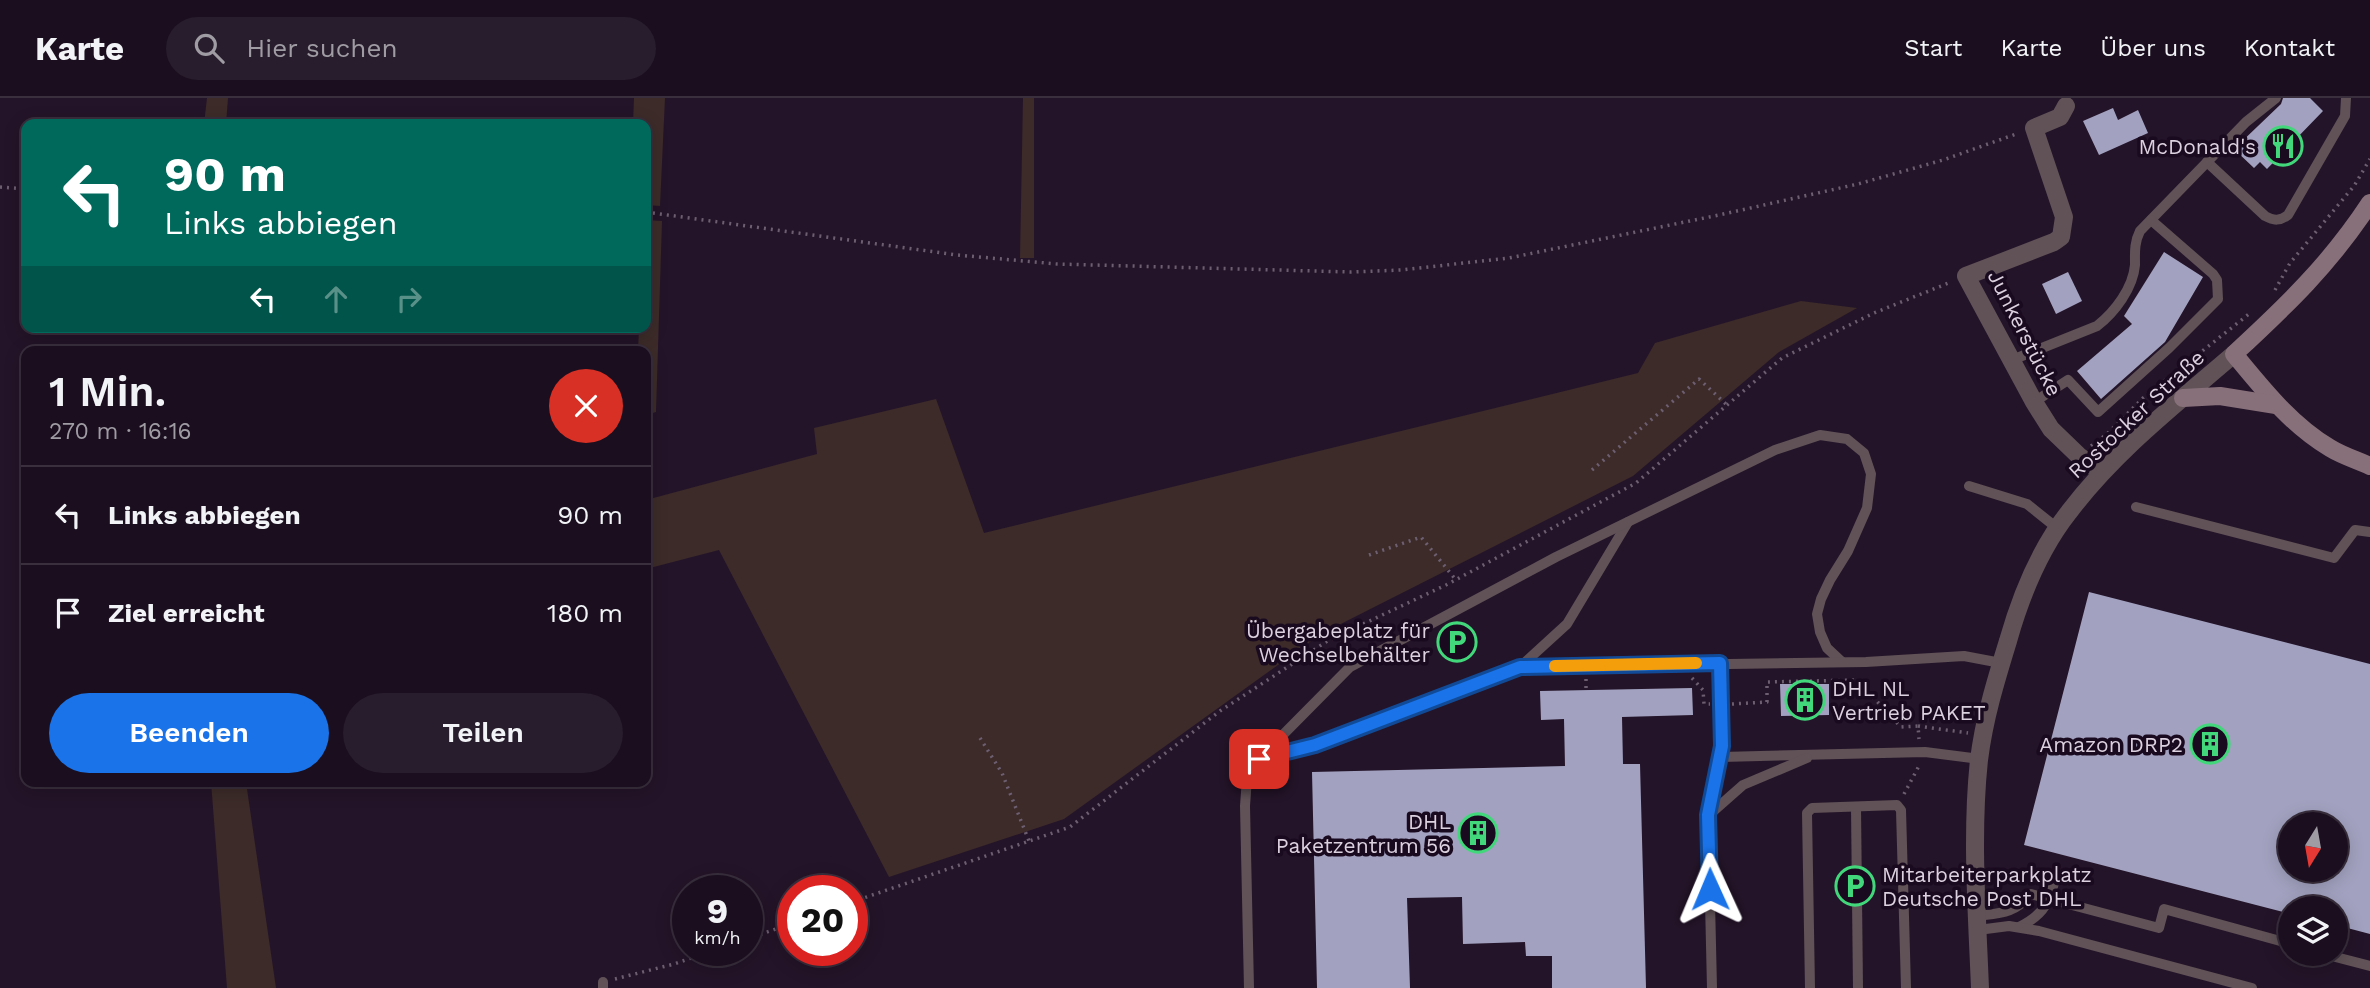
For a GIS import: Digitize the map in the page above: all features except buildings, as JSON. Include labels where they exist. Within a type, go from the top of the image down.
[{"type":"street","points":[[2034,128],[2060,117],[2066,106]]},
{"type":"street","name":"Junkerstücke","points":[[2034,128],[2064,217],[2061,237],[1966,276],[2034,402],[2052,429],[2079,456],[2101,472]]},
{"type":"street","name":"Rostocker Straße","points":[[1980,988],[1975,839],[1979,759],[1988,710],[2001,663],[2029,580],[2046,544],[2101,472],[2234,354],[2317,275],[2370,203]]},
{"type":"street","points":[[2234,354],[2276,405],[2302,428],[2332,449],[2370,466]]},
{"type":"street","points":[[2183,398],[2220,397],[2276,405]]},
{"type":"lane","points":[[2012,360],[2097,326],[2106,319],[2128,288],[2135,267],[2136,238],[2246,122],[2276,98]]},
{"type":"lane","points":[[2207,162],[2265,216],[2281,220],[2288,215],[2345,116],[2346,98]]},
{"type":"lane","points":[[2034,402],[2068,380],[2098,412],[2218,299],[2217,280],[2213,274],[2151,220]]},
{"type":"lane","points":[[1249,988],[1245,806],[1247,778],[1259,759],[1350,667],[1556,557],[1775,450],[1820,435],[1846,439],[1864,453],[1871,474],[1867,508],[1848,551],[1830,580],[1817,614],[1820,632],[1827,648],[1842,662]]},
{"type":"lane","points":[[1969,485],[2027,504],[2057,527]]},
{"type":"lane","points":[[2136,507],[2334,558],[2355,530],[2370,532]]},
{"type":"lane","points":[[1520,667],[1567,624],[1628,522]]},
{"type":"lane","points":[[1259,759],[1315,745],[1520,667],[1842,662],[1964,656],[2001,663]]},
{"type":"lane","points":[[1712,988],[1708,815],[1721,757],[1720,663]]},
{"type":"lane","points":[[1721,757],[1920,752],[1979,759]]},
{"type":"lane","points":[[1708,815],[1743,785],[1814,755]]},
{"type":"lane","points":[[1810,988],[1807,813],[1812,808],[1897,805],[1901,810],[1906,988]]},
{"type":"lane","points":[[1856,807],[1858,988]]},
{"type":"lane","points":[[2018,928],[2034,920],[2050,899],[2057,872]]},
{"type":"lane","points":[[1978,923],[2009,913],[2031,894],[2159,928],[2164,909],[2278,940]]},
{"type":"lane","points":[[1978,923],[2018,928],[2252,988]]},
{"type":"lane","points":[[2348,961],[2370,967]]},
{"type":"path","points":[[651,213],[957,255],[1058,264],[1350,272],[1401,270],[1509,258],[1718,215],[1884,177],[1943,160],[2034,128]]},
{"type":"path","points":[[2272,296],[2290,263],[2354,186],[2370,159]]},
{"type":"path","points":[[0,187],[21,189]]},
{"type":"path","points":[[868,896],[1069,827],[1220,711],[1329,640],[1456,580],[1636,483],[1782,358],[1874,313],[1966,276]]},
{"type":"path","points":[[2079,456],[2107,434],[2143,398],[2255,310]]},
{"type":"path","points":[[1592,470],[1699,379],[1727,405]]},
{"type":"path","points":[[1369,555],[1421,537],[1456,580]]},
{"type":"path","points":[[1586,676],[1586,690]]},
{"type":"path","points":[[1682,676],[1693,678],[1703,690],[1704,704],[1767,702],[1767,682],[1857,680],[1901,727],[1918,726],[1984,734]]},
{"type":"path","points":[[1897,805],[1920,764],[1918,726]]},
{"type":"path","points":[[980,738],[1002,773],[1029,841]]},
{"type":"path","points":[[603,985],[672,965]]},
{"type":"shaded area","points":[[207,98],[228,98],[226,119],[205,119]]},
{"type":"shaded area","points":[[634,98],[665,98],[660,206],[651,205],[651,119],[633,119]]},
{"type":"shaded area","points":[[1023,98],[1034,98],[1034,258],[1020,258]]},
{"type":"shaded area","points":[[651,220],[662,221],[656,412],[651,414],[651,346],[638,346],[639,333],[651,333]]},
{"type":"shaded area","points":[[1801,301],[1857,308],[1779,352],[1633,476],[1321,634],[1064,819],[889,877],[719,550],[651,568],[651,499],[817,454],[814,428],[936,399],[984,533],[1638,373],[1655,343]]},
{"type":"shaded area","points":[[211,787],[247,787],[276,988],[227,988]]},
{"type":"slow traffic","points":[[1555,666],[1696,663]]},
{"type":"place","name":"McDonald's","points":[[2283,146]]},
{"type":"place","name":"Übergabeplatz für Wechselbehälter","points":[[1457,642]]},
{"type":"place","name":"DHL NL Vertrieb PAKET","points":[[1805,700]]},
{"type":"place","name":"Amazon DRP2","points":[[2210,744]]},
{"type":"place","name":"DHL Paketzentrum 56","points":[[1478,833]]},
{"type":"place","name":"Mitarbeiterparkplatz Deutsche Post DHL","points":[[1855,886]]},
{"type":"route","points":[[1259,759],[1315,745],[1520,667],[1720,663],[1722,746],[1708,815],[1710,889]]}]
